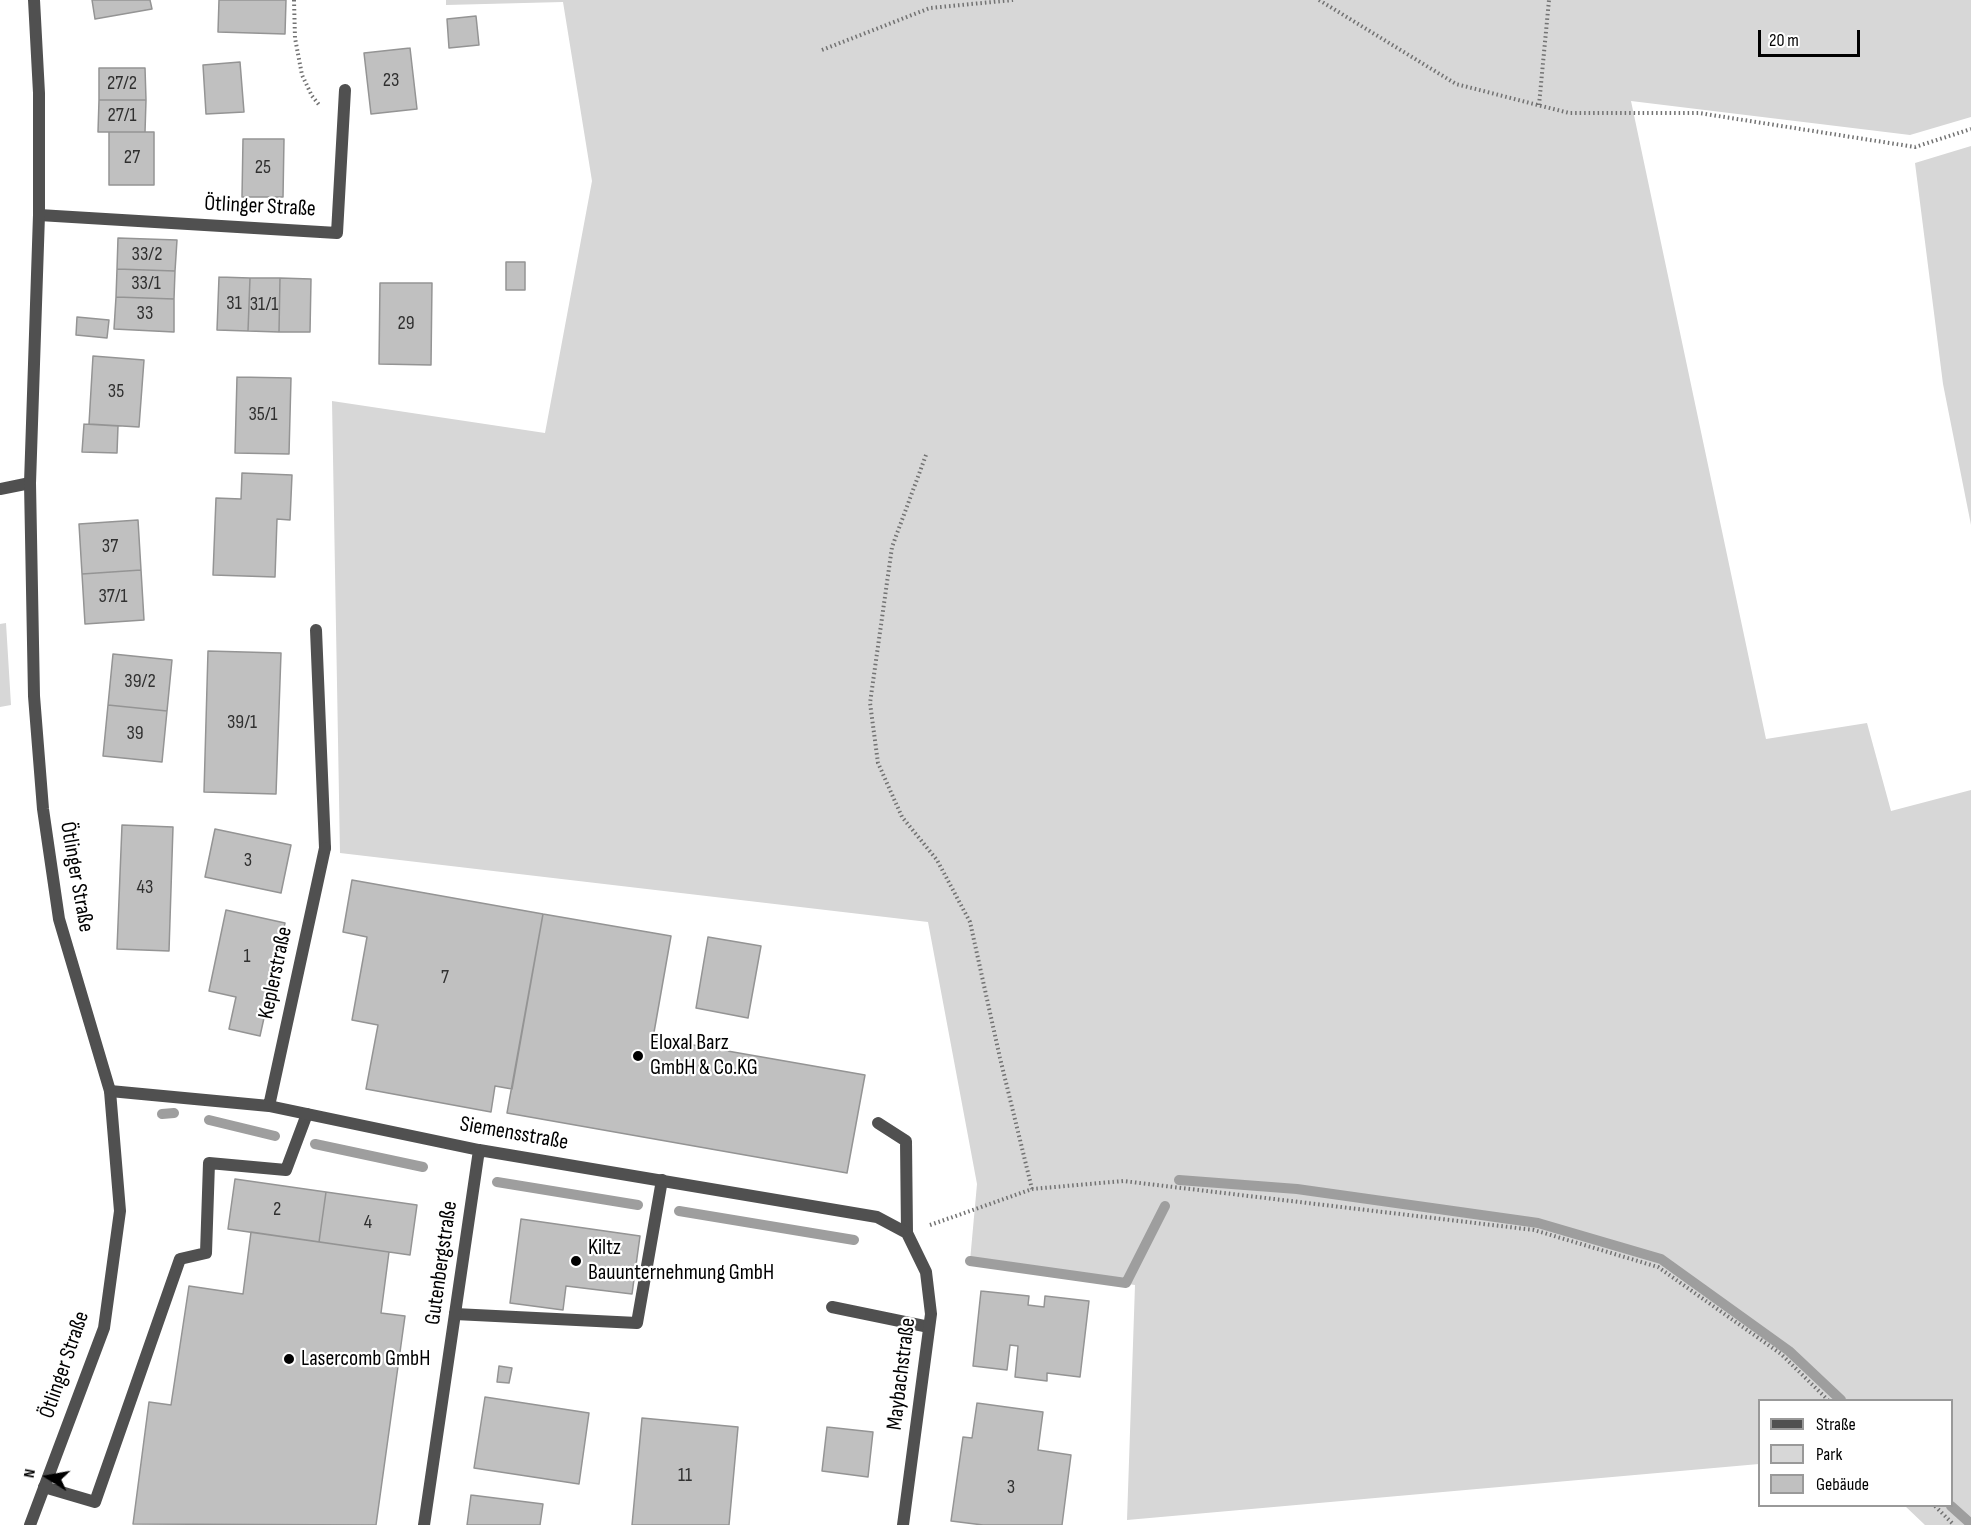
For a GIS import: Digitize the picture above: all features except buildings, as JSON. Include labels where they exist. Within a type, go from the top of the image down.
[{"type":"street","name":"Ötlinger Straße","points":[[30,1525],[104,1328],[120,1211],[110,1091],[59,919],[44,809],[34,696],[30,483],[39,215],[39,93],[34,0]]},
{"type":"street","name":"Ötlinger Straße","points":[[39,215],[337,233],[345,90]]},
{"type":"street","points":[[0,489],[30,483]]},
{"type":"street","name":"Keplerstraße","points":[[269,1106],[325,848],[316,630]]},
{"type":"street","name":"Siemensstraße","points":[[110,1091],[269,1106],[479,1150],[877,1217],[907,1233]]},
{"type":"street","points":[[44,1487],[95,1502],[180,1259],[206,1252],[209,1163],[286,1170],[307,1114]]},
{"type":"street","points":[[878,1123],[906,1141],[907,1233]]},
{"type":"street","name":"Gutenbergstraße","points":[[424,1525],[479,1150]]},
{"type":"street","points":[[455,1314],[637,1323],[662,1180]]},
{"type":"street","name":"Maybachstraße","points":[[903,1525],[931,1314],[926,1272],[907,1233]]},
{"type":"street","points":[[832,1307],[929,1328]]},
{"type":"path","points":[[294,0],[295,38],[303,75],[312,96],[343,135]]},
{"type":"path","points":[[822,50],[930,8],[1013,0]]},
{"type":"path","points":[[1319,0],[1456,84],[1569,113],[1699,113],[1915,147],[1971,129]]},
{"type":"path","points":[[1539,105],[1549,0]]},
{"type":"path","points":[[926,455],[892,547],[870,703],[878,763],[902,817],[937,860],[970,922],[1032,1189]]},
{"type":"path","points":[[907,1233],[1032,1189],[1123,1181],[1534,1230],[1658,1267],[1781,1354],[1826,1399]]},
{"type":"path","points":[[1936,1507],[1954,1525]]},
{"type":"green space","points":[[446,0],[1971,0],[1971,117],[1910,135],[1631,101],[1766,739],[1867,723],[1891,811],[1971,790],[1971,1525],[1925,1525],[1906,1507],[1953,1507],[1953,1399],[1758,1399],[1758,1464],[1127,1520],[1135,1285],[970,1261],[977,1184],[928,922],[340,853],[332,401],[545,433],[592,181],[563,2],[446,5]]},
{"type":"green space","points":[[1971,146],[1971,525],[1943,384],[1915,163]]},
{"type":"green space","points":[[6,623],[11,705],[0,707],[0,624]]},
{"type":"waterway","points":[[162,1114],[174,1113]]},
{"type":"waterway","points":[[209,1120],[275,1136]]},
{"type":"waterway","points":[[315,1144],[423,1167]]},
{"type":"waterway","points":[[1179,1180],[1297,1189],[1538,1223],[1661,1259],[1789,1351],[1840,1399]]},
{"type":"waterway","points":[[497,1182],[638,1205]]},
{"type":"waterway","points":[[970,1261],[1126,1283],[1165,1206]]},
{"type":"waterway","points":[[679,1211],[854,1240]]},
{"type":"waterway","points":[[1952,1507],[1971,1524]]},
{"type":"place","name":"Eloxal Barz GmbH & Co.KG","points":[[638,1056]]},
{"type":"place","name":"Kiltz Bauunternehmung GmbH","points":[[576,1261]]},
{"type":"place","name":"Lasercomb GmbH","points":[[289,1359]]}]
